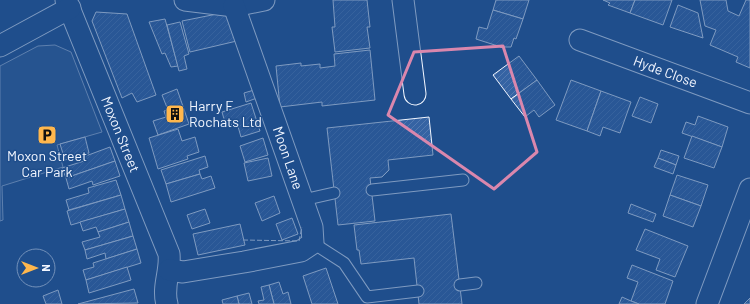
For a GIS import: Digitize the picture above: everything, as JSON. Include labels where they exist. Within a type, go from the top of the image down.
[{"type":"street","points":[[185,0],[228,3],[264,0]]},
{"type":"street","points":[[403,0],[415,94]]},
{"type":"street","name":"Moon Lane","points":[[228,3],[303,200],[312,227],[313,243]]},
{"type":"street","points":[[0,46],[68,4]]},
{"type":"street","name":"Moxon Street","points":[[68,4],[169,254],[169,270],[164,295],[166,304]]},
{"type":"street","name":"Hyde Close","points":[[580,40],[750,103]]},
{"type":"street","points":[[707,304],[750,189]]},
{"type":"street","points":[[169,270],[183,272],[244,262],[301,251],[313,243]]},
{"type":"lane","points":[[372,190],[464,180]]},
{"type":"lane","points":[[303,200],[334,194]]},
{"type":"lane","points":[[313,243],[344,263],[367,297],[418,291]]},
{"type":"lane","points":[[460,285],[476,283]]},
{"type":"highlighted area","points":[[503,46],[537,152],[494,189],[388,115],[414,52]]},
{"type":"shaded area","name":"Moxon Street Car Park","points":[[55,45],[71,52],[102,132],[57,145],[63,167],[2,186],[3,220],[0,221],[0,66],[38,46]]},
{"type":"building","points":[[333,0],[367,0],[370,27],[367,27],[370,48],[335,52],[332,27],[335,27]]},
{"type":"building","points":[[496,0],[529,0],[523,19],[493,10]]},
{"type":"building","points":[[603,0],[635,0],[630,13],[608,5],[610,3]]},
{"type":"building","points":[[635,0],[672,0],[663,25],[630,13]]},
{"type":"building","points":[[700,0],[726,0],[728,11],[739,16],[746,0],[750,0],[750,68],[736,62],[738,57],[710,45],[716,30],[705,26]]},
{"type":"building","points":[[678,5],[698,13],[703,38],[670,27]]},
{"type":"building","points":[[493,10],[523,19],[516,39],[514,38],[511,47],[501,47],[476,39],[479,27],[487,29]]},
{"type":"building","points":[[96,12],[127,14],[156,95],[137,102],[132,93],[122,98],[92,21]]},
{"type":"building","points":[[227,12],[241,40],[190,52],[182,21]]},
{"type":"building","points":[[165,19],[178,66],[171,67],[165,53],[162,54],[149,22]]},
{"type":"building","points":[[180,22],[189,54],[184,56],[187,69],[179,71],[167,25]]},
{"type":"building","points":[[370,50],[375,100],[322,106],[322,102],[280,107],[276,66],[301,63],[301,66],[320,64],[320,68],[335,66],[334,54]]},
{"type":"building","points":[[519,56],[537,80],[511,99],[493,75]]},
{"type":"building","points":[[537,80],[555,105],[539,117],[534,110],[525,117],[511,99]]},
{"type":"building","points":[[571,80],[601,91],[587,131],[556,120]]},
{"type":"building","name":"Harry F Rochats Ltd","points":[[177,89],[189,124],[158,135],[153,121],[166,117],[164,111],[168,110],[162,95]]},
{"type":"building","points":[[254,90],[257,98],[246,102],[244,93]]},
{"type":"building","points":[[601,91],[631,102],[620,133],[603,127],[600,136],[587,131]]},
{"type":"building","points":[[640,97],[658,104],[651,123],[632,116]]},
{"type":"building","points":[[251,103],[260,131],[241,137],[237,123],[226,126],[222,112]]},
{"type":"building","points":[[698,116],[728,127],[722,147],[682,133],[686,122],[695,125]]},
{"type":"building","points":[[429,117],[433,155],[388,160],[389,170],[382,177],[370,178],[375,221],[338,225],[327,128]]},
{"type":"building","points":[[178,129],[182,141],[195,137],[199,152],[187,156],[188,159],[158,169],[149,138]]},
{"type":"building","points":[[692,136],[722,147],[714,168],[684,158]]},
{"type":"building","points":[[85,137],[89,153],[65,160],[60,144]]},
{"type":"building","points":[[263,138],[268,155],[245,162],[240,146]]},
{"type":"building","points":[[110,147],[115,161],[66,178],[62,168],[84,161],[83,157]]},
{"type":"building","points":[[661,150],[679,156],[676,165],[658,158]]},
{"type":"building","points":[[205,156],[208,167],[199,170],[200,174],[166,184],[161,170]]},
{"type":"building","points":[[268,158],[272,176],[248,181],[244,163]]},
{"type":"building","points":[[658,158],[676,165],[673,174],[654,167]]},
{"type":"building","points":[[115,161],[120,176],[93,185],[92,181],[69,189],[66,178]]},
{"type":"building","points":[[200,174],[202,179],[211,176],[215,188],[171,202],[166,184]]},
{"type":"building","points":[[677,175],[708,185],[701,206],[670,195]]},
{"type":"building","points":[[116,180],[121,195],[69,210],[66,200],[89,193],[88,188]]},
{"type":"building","points":[[121,195],[125,209],[71,225],[67,211]]},
{"type":"building","points":[[670,195],[701,206],[693,227],[663,216]]},
{"type":"building","points":[[274,196],[280,213],[262,221],[255,203]]},
{"type":"building","points":[[631,204],[656,214],[653,222],[628,213]]},
{"type":"building","points":[[125,209],[129,222],[98,232],[96,227],[83,231],[80,222]]},
{"type":"building","points":[[205,209],[210,223],[192,229],[187,215]]},
{"type":"building","points":[[451,214],[462,304],[419,304],[414,258],[361,264],[359,250],[357,250],[354,225]]},
{"type":"building","points":[[292,218],[298,234],[282,240],[276,224]]},
{"type":"building","points":[[129,222],[133,236],[85,250],[82,242],[100,237],[98,232]]},
{"type":"building","points":[[240,224],[245,245],[198,255],[193,234]]},
{"type":"building","points":[[645,229],[688,246],[675,277],[656,270],[660,259],[636,250]]},
{"type":"building","points":[[133,236],[137,249],[106,259],[105,253],[87,259],[85,250]]},
{"type":"building","points":[[137,249],[141,263],[86,280],[83,270],[94,267],[93,263]]},
{"type":"building","points":[[632,265],[673,281],[665,304],[639,304],[631,301],[638,282],[627,278]]},
{"type":"building","points":[[127,267],[131,280],[89,293],[86,280]]},
{"type":"building","points":[[326,268],[338,304],[312,304],[303,276]]},
{"type":"building","points":[[279,282],[283,294],[288,292],[291,304],[274,304],[269,285]]},
{"type":"building","points":[[269,285],[274,304],[259,304],[258,301],[264,300],[261,287]]},
{"type":"building","points":[[134,289],[138,303],[78,304]]},
{"type":"building","points":[[58,290],[62,304],[46,304],[43,296]]},
{"type":"building","points":[[249,293],[252,304],[239,304],[237,296]]},
{"type":"building","points":[[237,296],[239,304],[223,304],[222,300]]},
{"type":"building","points":[[622,297],[631,301],[639,304],[619,304]]},
{"type":"building","points":[[750,298],[750,304],[744,304]]},
{"type":"fence","points":[[243,240],[299,241],[302,227]]},
{"type":"place","name":"Harry F Rochats Ltd","points":[[175,114]]},
{"type":"place","name":"Moxon Street Car Park","points":[[47,135]]}]
